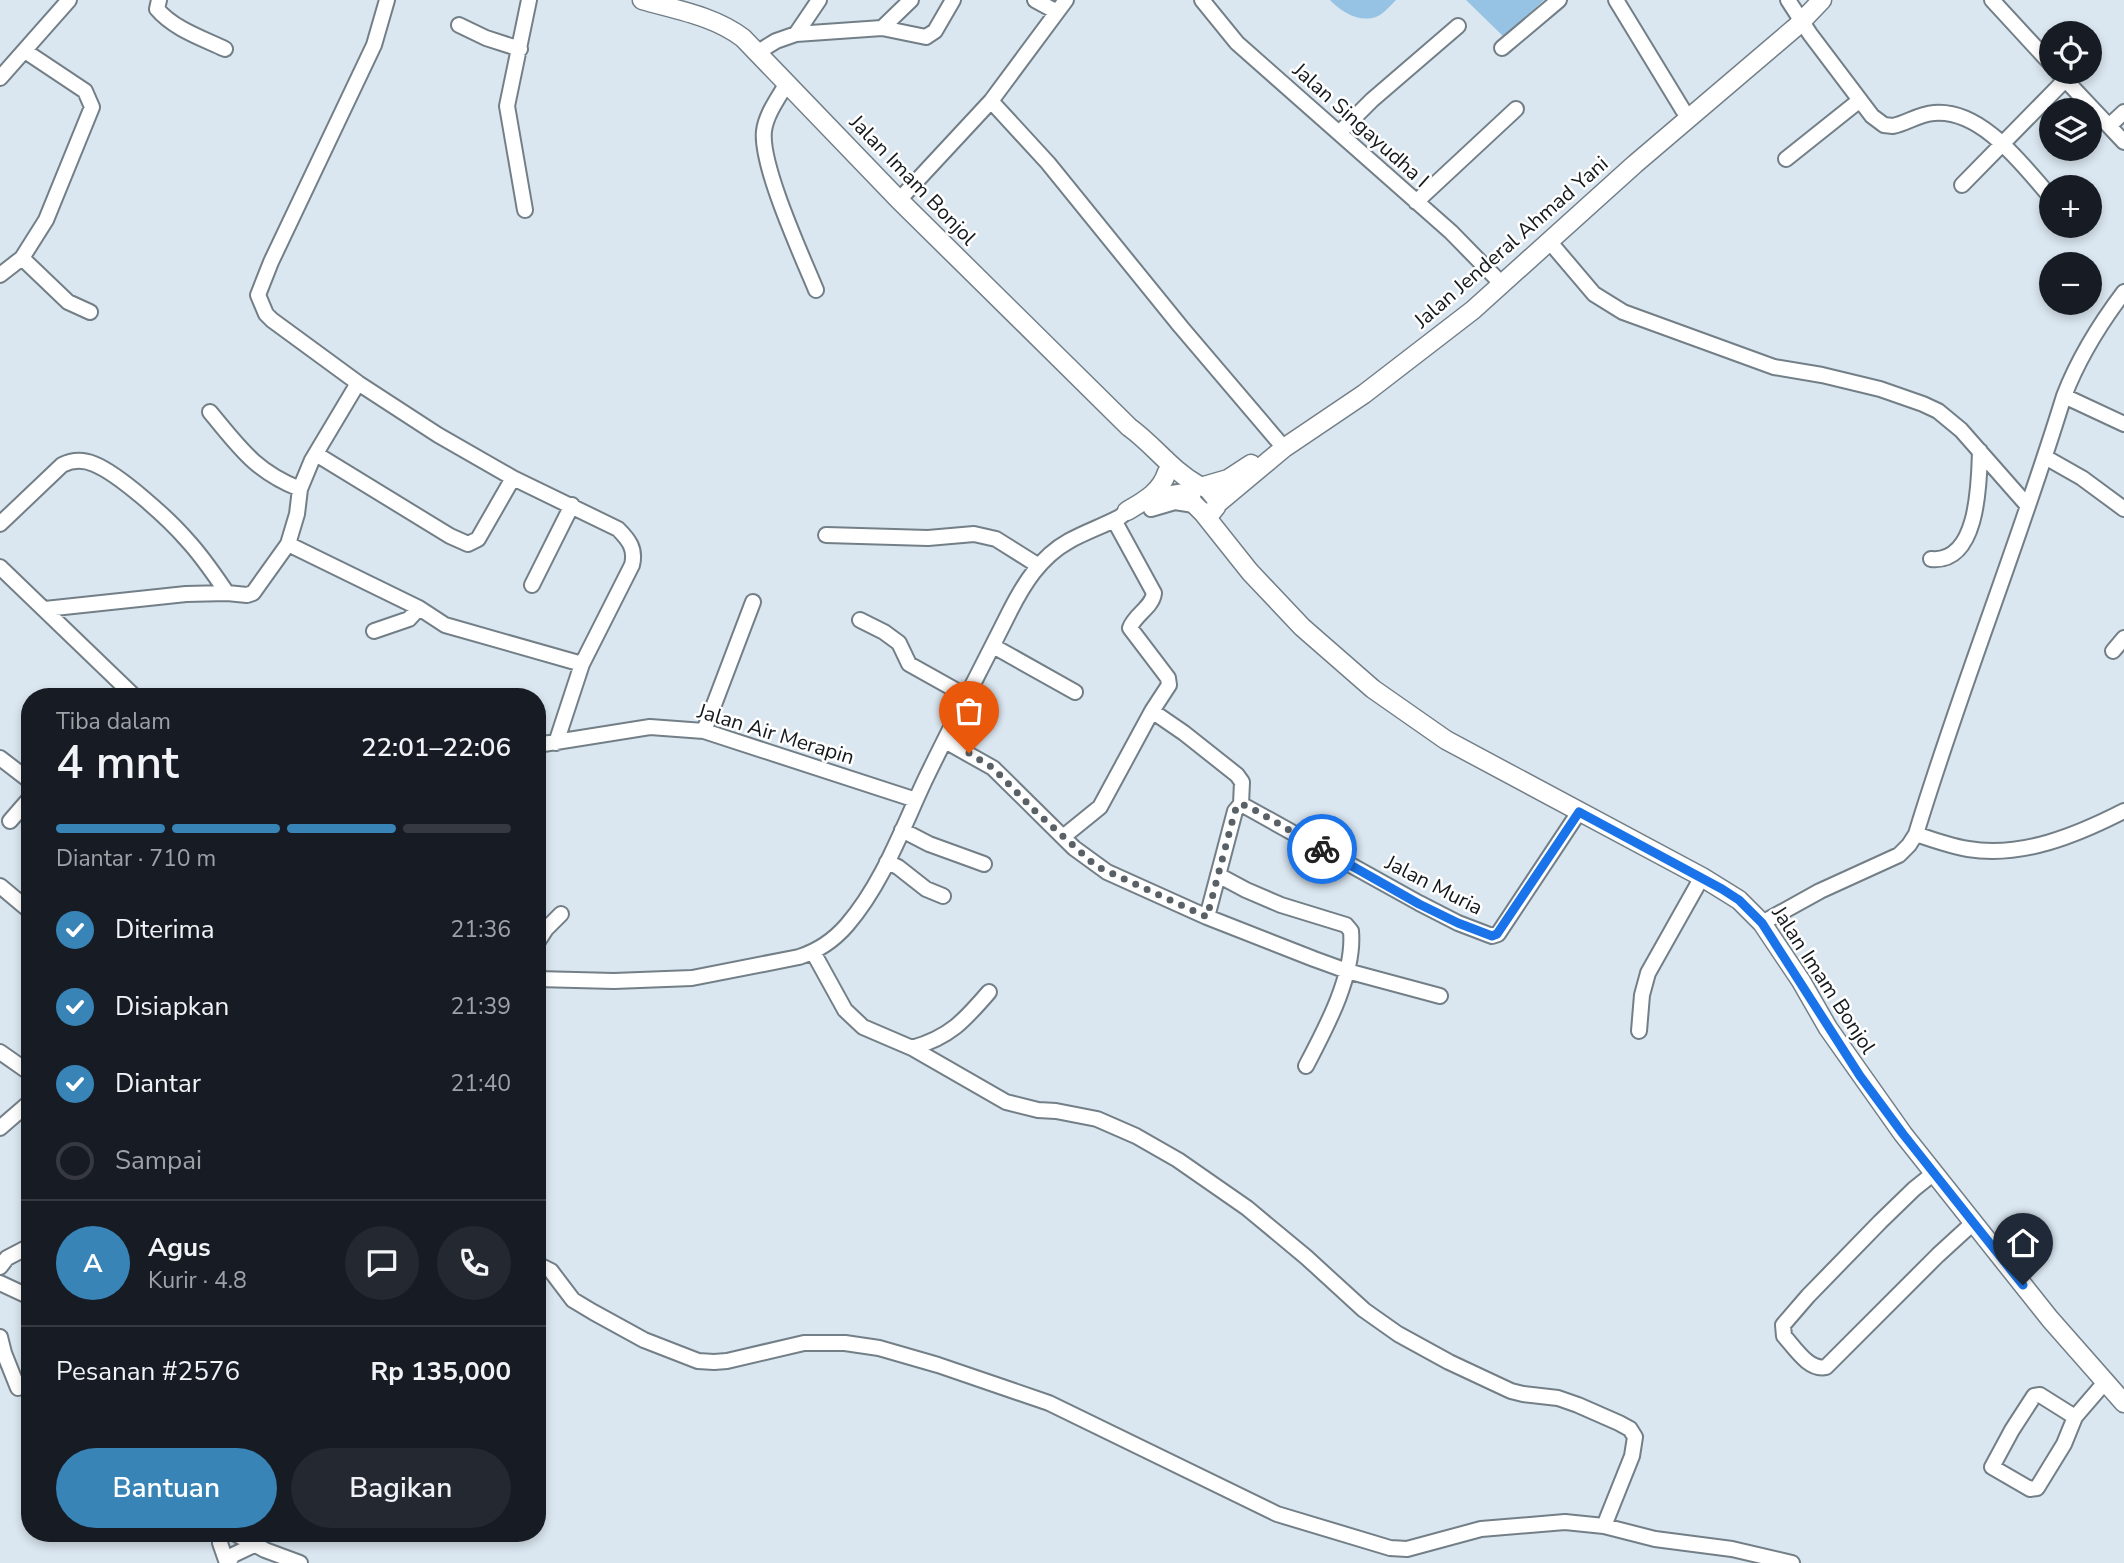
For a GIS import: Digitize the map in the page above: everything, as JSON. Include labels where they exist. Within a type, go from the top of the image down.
[{"type":"main road","name":"Jalan Imam Bonjol","points":[[642,0],[728,27],[758,52],[899,200],[1129,427],[1184,477],[1226,528],[1263,584],[1302,627],[1373,689],[1446,740],[1702,877],[1739,900],[1762,923],[1860,1076],[1934,1173],[2050,1319],[2124,1403]]},
{"type":"main road","name":"Jalan Jenderal Ahmad Yani","points":[[1282,445],[1413,348],[1496,278],[1804,5]]},
{"type":"main road","name":"Jalan Jenderal Ahmad Yani","points":[[1202,498],[1364,394],[1473,310],[1804,5]]},
{"type":"main road","name":"Jalan Imam Bonjol","points":[[1129,427],[1139,443],[1167,472],[1202,498]]},
{"type":"main road","points":[[1120,516],[1157,490],[1167,472]]},
{"type":"street","points":[[159,0],[157,9],[166,18],[190,33],[225,49]]},
{"type":"street","points":[[387,0],[374,45],[258,295],[261,305],[272,320],[358,383],[438,435],[513,478],[618,529],[632,545],[634,556],[626,579],[582,663],[556,743]]},
{"type":"street","points":[[525,210],[507,107],[529,0]]},
{"type":"street","points":[[796,34],[819,0]]},
{"type":"street","points":[[882,28],[894,7],[911,0]]},
{"type":"street","points":[[899,200],[991,101],[1062,6],[1035,0]]},
{"type":"street","name":"Jalan Singayudha I","points":[[1202,0],[1237,43],[1471,251],[1496,278]]},
{"type":"street","points":[[1502,48],[1559,0]]},
{"type":"street","points":[[1616,0],[1683,110]]},
{"type":"street","points":[[1992,0],[2039,51]]},
{"type":"street","points":[[758,52],[776,41],[796,34],[882,28],[926,37],[934,31],[951,1]]},
{"type":"street","points":[[0,78],[25,51],[62,2]]},
{"type":"street","points":[[1804,5],[1860,100],[1876,120],[1893,127],[1923,115],[1944,113],[1974,122],[2004,145],[2039,184]]},
{"type":"street","points":[[459,25],[486,38],[520,49]]},
{"type":"street","points":[[1339,133],[1372,100],[1458,26]]},
{"type":"street","points":[[0,275],[22,258],[46,220],[92,107],[85,91],[25,51]]},
{"type":"street","points":[[787,83],[765,126],[765,146],[792,232],[816,289]]},
{"type":"street","points":[[1962,185],[2004,145],[2055,84]]},
{"type":"street","points":[[2070,84],[2124,142]]},
{"type":"street","points":[[1786,159],[1860,100]]},
{"type":"street","points":[[991,101],[1048,163],[1181,327],[1282,445]]},
{"type":"street","points":[[1416,202],[1516,109]]},
{"type":"street","points":[[2110,125],[2124,112]]},
{"type":"street","points":[[1549,241],[1594,295],[1610,306],[1774,367],[1858,383],[1923,404],[1952,421],[2027,505]]},
{"type":"street","points":[[22,258],[68,302],[90,312]]},
{"type":"street","points":[[1762,923],[1820,891],[1899,855],[1916,834],[1944,743],[1995,605],[2064,396],[2090,339],[2124,292]]},
{"type":"street","points":[[45,609],[186,594],[253,593],[288,544],[297,514],[300,489],[316,454],[358,383]]},
{"type":"street","points":[[2064,396],[2124,424]]},
{"type":"street","points":[[210,412],[254,464],[279,481],[300,489]]},
{"type":"street","points":[[1931,559],[1950,555],[1961,544],[1968,531],[1979,499],[1980,451]]},
{"type":"street","points":[[316,454],[450,536],[468,544],[478,539],[513,478]]},
{"type":"street","points":[[2045,457],[2082,478],[2124,509]]},
{"type":"street","points":[[0,524],[62,465],[71,461],[88,462],[115,477],[170,523],[227,593]]},
{"type":"street","points":[[546,979],[614,981],[702,977],[813,953],[838,934],[866,897],[887,862],[1019,594],[1039,566],[1066,542],[1171,492],[1202,498]]},
{"type":"street","points":[[532,585],[572,505]]},
{"type":"street","points":[[1063,837],[1100,807],[1169,685],[1168,678],[1132,633],[1130,626],[1151,603],[1154,593],[1120,516]]},
{"type":"street","points":[[826,534],[929,538],[974,534],[996,539],[1039,566]]},
{"type":"street","points":[[288,544],[419,608],[445,625],[582,663]]},
{"type":"street","points":[[0,567],[126,688]]},
{"type":"street","points":[[704,731],[753,602]]},
{"type":"street","points":[[374,631],[409,619],[419,608]]},
{"type":"street","points":[[860,620],[899,643],[909,664],[968,697]]},
{"type":"street","points":[[2113,651],[2124,638]]},
{"type":"street","points":[[993,646],[1075,692]]},
{"type":"street","points":[[1152,711],[1237,775],[1242,782],[1241,804],[1235,811],[1207,917]]},
{"type":"street","name":"Jalan Air Merapin","points":[[546,744],[650,727],[704,731],[916,800]]},
{"type":"street","points":[[945,741],[993,768],[1087,859],[1107,872],[1207,917],[1347,971],[1440,996]]},
{"type":"street","points":[[0,758],[21,774]]},
{"type":"street","name":"Jalan Muria","points":[[1241,804],[1419,904],[1492,936],[1497,934],[1579,812]]},
{"type":"street","points":[[10,821],[21,808]]},
{"type":"street","points":[[1916,834],[1969,849],[2012,851],[2075,833],[2124,811]]},
{"type":"street","points":[[902,830],[929,844],[984,864]]},
{"type":"street","points":[[887,862],[901,869],[926,889],[943,896]]},
{"type":"street","points":[[1219,875],[1280,905],[1346,925],[1352,933],[1347,971],[1330,1020],[1306,1066]]},
{"type":"street","points":[[1639,1031],[1642,995],[1648,973],[1702,877]]},
{"type":"street","points":[[0,886],[21,904]]},
{"type":"street","points":[[546,929],[561,914]]},
{"type":"street","points":[[813,953],[845,1010],[856,1023],[912,1048],[1006,1101],[1038,1110],[1097,1119],[1136,1136],[1178,1160],[1247,1208],[1364,1310],[1408,1339],[1511,1391],[1558,1398],[1603,1415],[1630,1429],[1635,1437],[1633,1449],[1604,1526]]},
{"type":"street","points":[[912,1048],[934,1041],[952,1031],[989,992]]},
{"type":"street","points":[[0,1052],[21,1067]]},
{"type":"street","points":[[0,1128],[21,1110]]},
{"type":"street","points":[[1934,1173],[1905,1197],[1808,1296],[1783,1325],[1784,1336],[1811,1364],[1820,1368],[1826,1367],[1973,1223]]},
{"type":"street","points":[[0,1267],[7,1258],[21,1251]]},
{"type":"street","points":[[546,1270],[555,1275],[573,1300],[644,1340],[698,1361],[727,1361],[804,1343],[845,1343],[879,1348],[938,1365],[1049,1404],[1277,1514],[1390,1548],[1407,1549],[1481,1530],[1565,1522],[1604,1526],[1656,1539],[1732,1549],[1792,1563]]},
{"type":"street","points":[[0,1283],[21,1293]]},
{"type":"street","points":[[0,1337],[18,1388]]},
{"type":"street","points":[[2075,1417],[2040,1395],[2035,1396],[1992,1467],[2030,1489],[2035,1489],[2064,1444],[2075,1417],[2106,1381]]},
{"type":"street","points":[[220,1542],[227,1563]]},
{"type":"street","points":[[249,1542],[300,1563]]},
{"type":"street","points":[[227,1563],[233,1555],[254,1545]]},
{"type":"shaded area","points":[[1330,0],[1396,0],[1380,15],[1365,19],[1340,9]]},
{"type":"shaded area","points":[[1466,0],[1544,0],[1504,37]]},
{"type":"way so far","points":[[969,753],[993,768],[1017,794],[1096,866],[1207,917],[1239,804],[1248,806],[1322,849]]},
{"type":"route","points":[[1322,849],[1419,904],[1492,936],[1497,934],[1579,812],[1722,889],[1739,900],[1762,923],[1860,1076],[2023,1285]]}]
